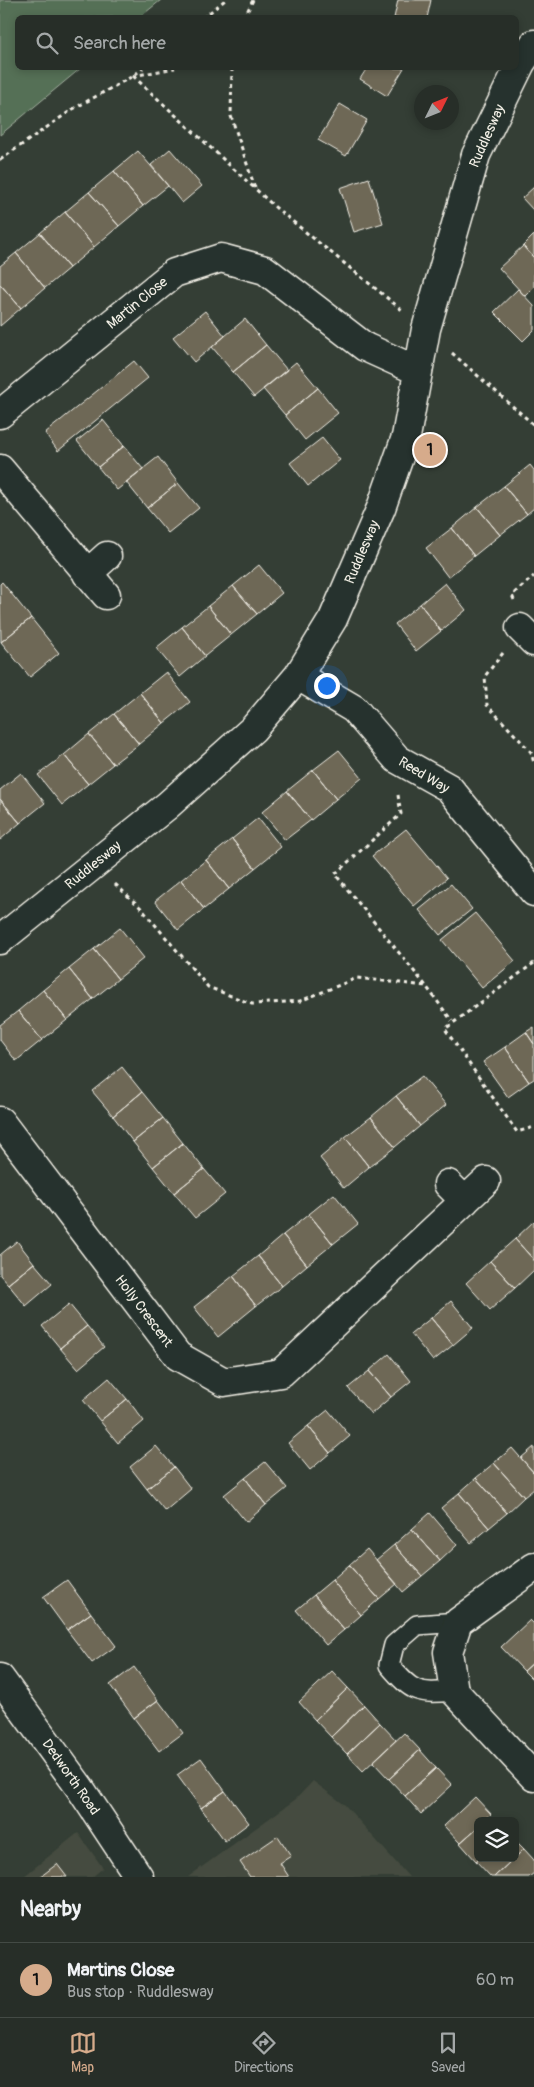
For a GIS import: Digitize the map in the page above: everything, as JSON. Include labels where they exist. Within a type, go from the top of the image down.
[{"type":"street","name":"Ruddlesway","points":[[519,67],[534,44]]},
{"type":"street","name":"Ruddlesway","points":[[0,940],[168,805],[253,729],[298,676],[333,619],[381,508],[406,437],[426,330],[476,155],[518,70]]},
{"type":"street","name":"Martin Close","points":[[0,414],[174,273],[221,258],[265,270],[366,347],[418,371]]},
{"type":"street","points":[[0,469],[97,565],[106,596]]},
{"type":"street","name":"Reed Way","points":[[298,676],[354,709],[396,759],[449,788],[532,886]]},
{"type":"street","name":"Holly Crescent","points":[[0,1121],[178,1356],[224,1382],[281,1373],[457,1192],[486,1181]]},
{"type":"street","points":[[534,1567],[458,1622],[448,1652],[454,1691],[534,1777]]},
{"type":"street","name":"Dedworth Road","points":[[0,1678],[80,1788],[140,1877]]},
{"type":"lane","points":[[454,1691],[426,1694],[405,1684],[389,1665],[394,1645],[417,1625],[458,1622]]},
{"type":"path","points":[[207,15],[225,0]]},
{"type":"path","points":[[246,15],[253,0]]},
{"type":"path","points":[[0,160],[74,109],[140,70]]},
{"type":"path","points":[[133,76],[164,70]]},
{"type":"path","points":[[232,70],[231,116],[256,190]]},
{"type":"path","points":[[133,76],[256,190],[426,330],[534,425]]},
{"type":"path","points":[[527,635],[485,676],[487,705],[531,752],[534,763]]},
{"type":"path","points":[[393,788],[399,795],[401,814],[334,874],[426,986],[452,1021]]},
{"type":"path","points":[[94,864],[140,907],[208,987],[252,1004],[300,1001],[356,978],[426,986]]},
{"type":"path","points":[[534,963],[452,1021],[445,1028],[517,1132],[534,1127]]},
{"type":"shaded area","points":[[313,1781],[345,1805],[409,1877],[188,1877],[296,1799]]},
{"type":"shaded area","points":[[78,1833],[103,1868],[92,1877],[23,1877]]},
{"type":"green space","points":[[0,0],[161,0],[142,15],[15,15],[15,70],[79,70],[0,135]]},
{"type":"building","points":[[398,0],[431,0],[428,15],[395,15]]},
{"type":"building","points":[[366,70],[403,70],[387,96],[360,79]]},
{"type":"building","points":[[340,104],[367,120],[346,156],[318,140]]},
{"type":"building","points":[[170,149],[202,186],[182,203],[151,165]]},
{"type":"building","points":[[138,151],[168,186],[143,206],[114,171]]},
{"type":"building","points":[[114,171],[143,206],[119,226],[89,192]]},
{"type":"building","points":[[369,178],[383,223],[354,232],[340,188]]},
{"type":"building","points":[[534,187],[534,211],[522,198]]},
{"type":"building","points":[[89,192],[119,226],[94,247],[65,212]]},
{"type":"building","points":[[65,212],[94,247],[69,268],[40,233]]},
{"type":"building","points":[[40,233],[69,268],[45,288],[16,253]]},
{"type":"building","points":[[534,235],[534,258],[523,246]]},
{"type":"building","points":[[523,246],[534,258],[534,287],[525,296],[499,268]]},
{"type":"building","points":[[16,253],[45,288],[21,308],[0,284],[0,266]]},
{"type":"building","points":[[0,284],[21,308],[0,326]]},
{"type":"building","points":[[518,289],[534,306],[534,330],[523,341],[494,312]]},
{"type":"building","points":[[205,311],[225,336],[194,362],[173,337]]},
{"type":"building","points":[[245,319],[266,345],[233,372],[212,347]]},
{"type":"building","points":[[266,345],[287,370],[254,397],[233,372]]},
{"type":"building","points":[[134,361],[148,378],[58,451],[45,433]]},
{"type":"building","points":[[296,362],[318,388],[285,415],[263,389]]},
{"type":"building","points":[[318,388],[338,413],[305,440],[285,415]]},
{"type":"building","points":[[103,420],[124,446],[98,467],[77,441]]},
{"type":"building","points":[[322,438],[340,460],[308,486],[290,463]]},
{"type":"building","points":[[124,446],[143,469],[117,490],[98,467]]},
{"type":"building","points":[[158,457],[178,483],[147,508],[126,482]]},
{"type":"building","points":[[530,465],[534,470],[534,508],[527,514],[504,486]]},
{"type":"building","points":[[178,483],[199,508],[168,533],[147,508]]},
{"type":"building","points":[[504,486],[527,514],[500,535],[477,507]]},
{"type":"building","points":[[477,507],[500,535],[474,556],[452,528]]},
{"type":"building","points":[[452,528],[474,556],[448,577],[426,548]]},
{"type":"building","points":[[259,565],[282,593],[257,614],[233,586]]},
{"type":"building","points":[[2,582],[31,618],[1,642],[0,584]]},
{"type":"building","points":[[445,583],[466,610],[441,631],[420,604]]},
{"type":"building","points":[[233,586],[257,614],[231,635],[208,606]]},
{"type":"building","points":[[420,604],[441,631],[416,651],[395,624]]},
{"type":"building","points":[[208,606],[231,635],[205,656],[182,627]]},
{"type":"building","points":[[31,618],[59,653],[30,677],[1,642]]},
{"type":"building","points":[[182,627],[205,656],[180,677],[156,648]]},
{"type":"building","points":[[166,672],[190,702],[164,723],[140,693]]},
{"type":"building","points":[[140,693],[164,723],[139,744],[114,714]]},
{"type":"building","points":[[114,714],[139,744],[113,764],[89,734]]},
{"type":"building","points":[[89,734],[113,764],[88,784],[64,755]]},
{"type":"building","points":[[339,750],[362,778],[336,799],[313,770]]},
{"type":"building","points":[[64,755],[88,784],[62,805],[38,775]]},
{"type":"building","points":[[313,770],[336,799],[311,820],[287,791]]},
{"type":"building","points":[[21,773],[45,803],[20,823],[0,799],[0,790]]},
{"type":"building","points":[[287,791],[311,820],[285,840],[262,812]]},
{"type":"building","points":[[0,799],[20,823],[0,840]]},
{"type":"building","points":[[258,818],[281,847],[255,868],[232,839]]},
{"type":"building","points":[[406,829],[447,878],[414,906],[372,856]]},
{"type":"building","points":[[232,839],[255,868],[229,889],[206,860]]},
{"type":"building","points":[[206,860],[229,889],[204,909],[181,880]]},
{"type":"building","points":[[181,880],[204,909],[178,930],[155,901]]},
{"type":"building","points":[[451,884],[472,909],[440,935],[419,910]]},
{"type":"building","points":[[475,913],[515,961],[482,988],[442,940]]},
{"type":"building","points":[[120,928],[144,958],[118,979],[94,949]]},
{"type":"building","points":[[94,949],[118,979],[93,999],[69,969]]},
{"type":"building","points":[[69,969],[93,999],[67,1020],[43,990]]},
{"type":"building","points":[[43,990],[67,1020],[42,1040],[18,1011]]},
{"type":"building","points":[[18,1011],[42,1040],[16,1061],[0,1040],[0,1025]]},
{"type":"building","points":[[534,1027],[534,1044],[526,1032]]},
{"type":"building","points":[[526,1032],[534,1044],[534,1079],[529,1082],[505,1047]]},
{"type":"building","points":[[505,1047],[529,1082],[508,1097],[483,1062]]},
{"type":"building","points":[[122,1067],[142,1092],[113,1116],[92,1091]]},
{"type":"building","points":[[422,1076],[446,1105],[420,1126],[396,1096]]},
{"type":"building","points":[[142,1092],[163,1118],[133,1142],[113,1116]]},
{"type":"building","points":[[396,1096],[420,1126],[395,1147],[371,1117]]},
{"type":"building","points":[[371,1117],[395,1147],[369,1167],[345,1137]]},
{"type":"building","points":[[163,1118],[183,1143],[153,1167],[133,1142]]},
{"type":"building","points":[[345,1137],[369,1167],[344,1188],[320,1158]]},
{"type":"building","points":[[183,1143],[204,1169],[174,1193],[153,1167]]},
{"type":"building","points":[[204,1169],[225,1194],[195,1218],[174,1193]]},
{"type":"building","points":[[334,1194],[358,1224],[333,1244],[309,1214]]},
{"type":"building","points":[[309,1214],[333,1244],[307,1265],[283,1235]]},
{"type":"building","points":[[534,1221],[534,1260],[515,1239]]},
{"type":"building","points":[[283,1235],[307,1265],[282,1286],[258,1256]]},
{"type":"building","points":[[515,1239],[534,1260],[534,1270],[515,1288],[490,1261]]},
{"type":"building","points":[[17,1241],[34,1263],[8,1284],[0,1275],[0,1255]]},
{"type":"building","points":[[258,1256],[282,1286],[256,1306],[233,1276]]},
{"type":"building","points":[[490,1261],[515,1288],[490,1310],[466,1283]]},
{"type":"building","points":[[34,1263],[52,1284],[26,1306],[8,1284]]},
{"type":"building","points":[[233,1276],[256,1306],[218,1337],[194,1307]]},
{"type":"building","points":[[451,1301],[473,1328],[453,1345],[431,1318]]},
{"type":"building","points":[[69,1304],[87,1326],[60,1348],[42,1326]]},
{"type":"building","points":[[431,1318],[453,1345],[433,1361],[411,1334]]},
{"type":"building","points":[[87,1326],[104,1347],[78,1369],[60,1348]]},
{"type":"building","points":[[389,1354],[411,1381],[391,1397],[369,1371]]},
{"type":"building","points":[[369,1371],[391,1397],[371,1414],[348,1388]]},
{"type":"building","points":[[109,1378],[127,1399],[100,1421],[83,1400]]},
{"type":"building","points":[[127,1399],[144,1421],[118,1443],[100,1421]]},
{"type":"building","points":[[328,1410],[350,1436],[330,1453],[308,1426]]},
{"type":"building","points":[[308,1426],[330,1453],[310,1470],[288,1443]]},
{"type":"building","points":[[156,1446],[174,1467],[147,1489],[130,1467]]},
{"type":"building","points":[[534,1447],[534,1473],[521,1458]]},
{"type":"building","points":[[512,1448],[534,1473],[534,1489],[524,1497],[494,1463]]},
{"type":"building","points":[[265,1462],[287,1488],[266,1505],[245,1478]]},
{"type":"building","points":[[494,1463],[524,1497],[507,1513],[476,1478]]},
{"type":"building","points":[[174,1467],[191,1489],[165,1511],[147,1489]]},
{"type":"building","points":[[245,1478],[266,1505],[246,1522],[224,1495]]},
{"type":"building","points":[[476,1478],[507,1513],[489,1528],[459,1493]]},
{"type":"building","points":[[459,1493],[489,1528],[471,1543],[441,1508]]},
{"type":"building","points":[[430,1513],[457,1545],[440,1561],[412,1529]]},
{"type":"building","points":[[412,1529],[440,1561],[422,1576],[394,1545]]},
{"type":"building","points":[[394,1545],[422,1576],[403,1592],[376,1560]]},
{"type":"building","points":[[367,1549],[397,1584],[379,1599],[349,1565]]},
{"type":"building","points":[[349,1565],[379,1599],[361,1615],[332,1580]]},
{"type":"building","points":[[67,1580],[91,1613],[67,1630],[43,1597]]},
{"type":"building","points":[[332,1580],[361,1615],[344,1630],[314,1595]]},
{"type":"building","points":[[314,1595],[344,1630],[326,1645],[296,1610]]},
{"type":"building","points":[[91,1613],[116,1646],[92,1663],[67,1630]]},
{"type":"building","points":[[530,1620],[534,1624],[534,1662],[524,1671],[501,1647]]},
{"type":"building","points":[[534,1662],[534,1681],[524,1671]]},
{"type":"building","points":[[134,1667],[158,1700],[134,1718],[110,1685]]},
{"type":"building","points":[[332,1671],[348,1688],[315,1720],[299,1702]]},
{"type":"building","points":[[348,1688],[364,1705],[331,1737],[315,1720]]},
{"type":"building","points":[[158,1700],[183,1733],[159,1751],[134,1718]]},
{"type":"building","points":[[364,1705],[380,1723],[347,1754],[331,1737]]},
{"type":"building","points":[[380,1723],[396,1740],[363,1771],[347,1754]]},
{"type":"building","points":[[404,1733],[420,1750],[389,1779],[373,1762]]},
{"type":"building","points":[[420,1750],[436,1768],[405,1796],[389,1779]]},
{"type":"building","points":[[201,1758],[225,1791],[201,1808],[177,1775]]},
{"type":"building","points":[[436,1768],[452,1785],[421,1814],[405,1796]]},
{"type":"building","points":[[225,1791],[249,1823],[225,1841],[201,1808]]},
{"type":"building","points":[[475,1797],[491,1814],[488,1817],[474,1817],[474,1831],[460,1843],[444,1826]]},
{"type":"building","points":[[474,1831],[474,1859],[460,1843]]},
{"type":"building","points":[[278,1836],[291,1856],[280,1863],[289,1877],[250,1877],[240,1862]]},
{"type":"building","points":[[519,1844],[524,1849],[519,1854]]},
{"type":"building","points":[[524,1849],[534,1860],[534,1873],[529,1877],[494,1877],[510,1862],[519,1862],[519,1854]]},
{"type":"building","points":[[477,1862],[510,1862],[494,1877],[491,1877]]},
{"type":"building","points":[[57,1864],[67,1877],[40,1877]]},
{"type":"place","name":"Martins Close","points":[[430,450]]}]
